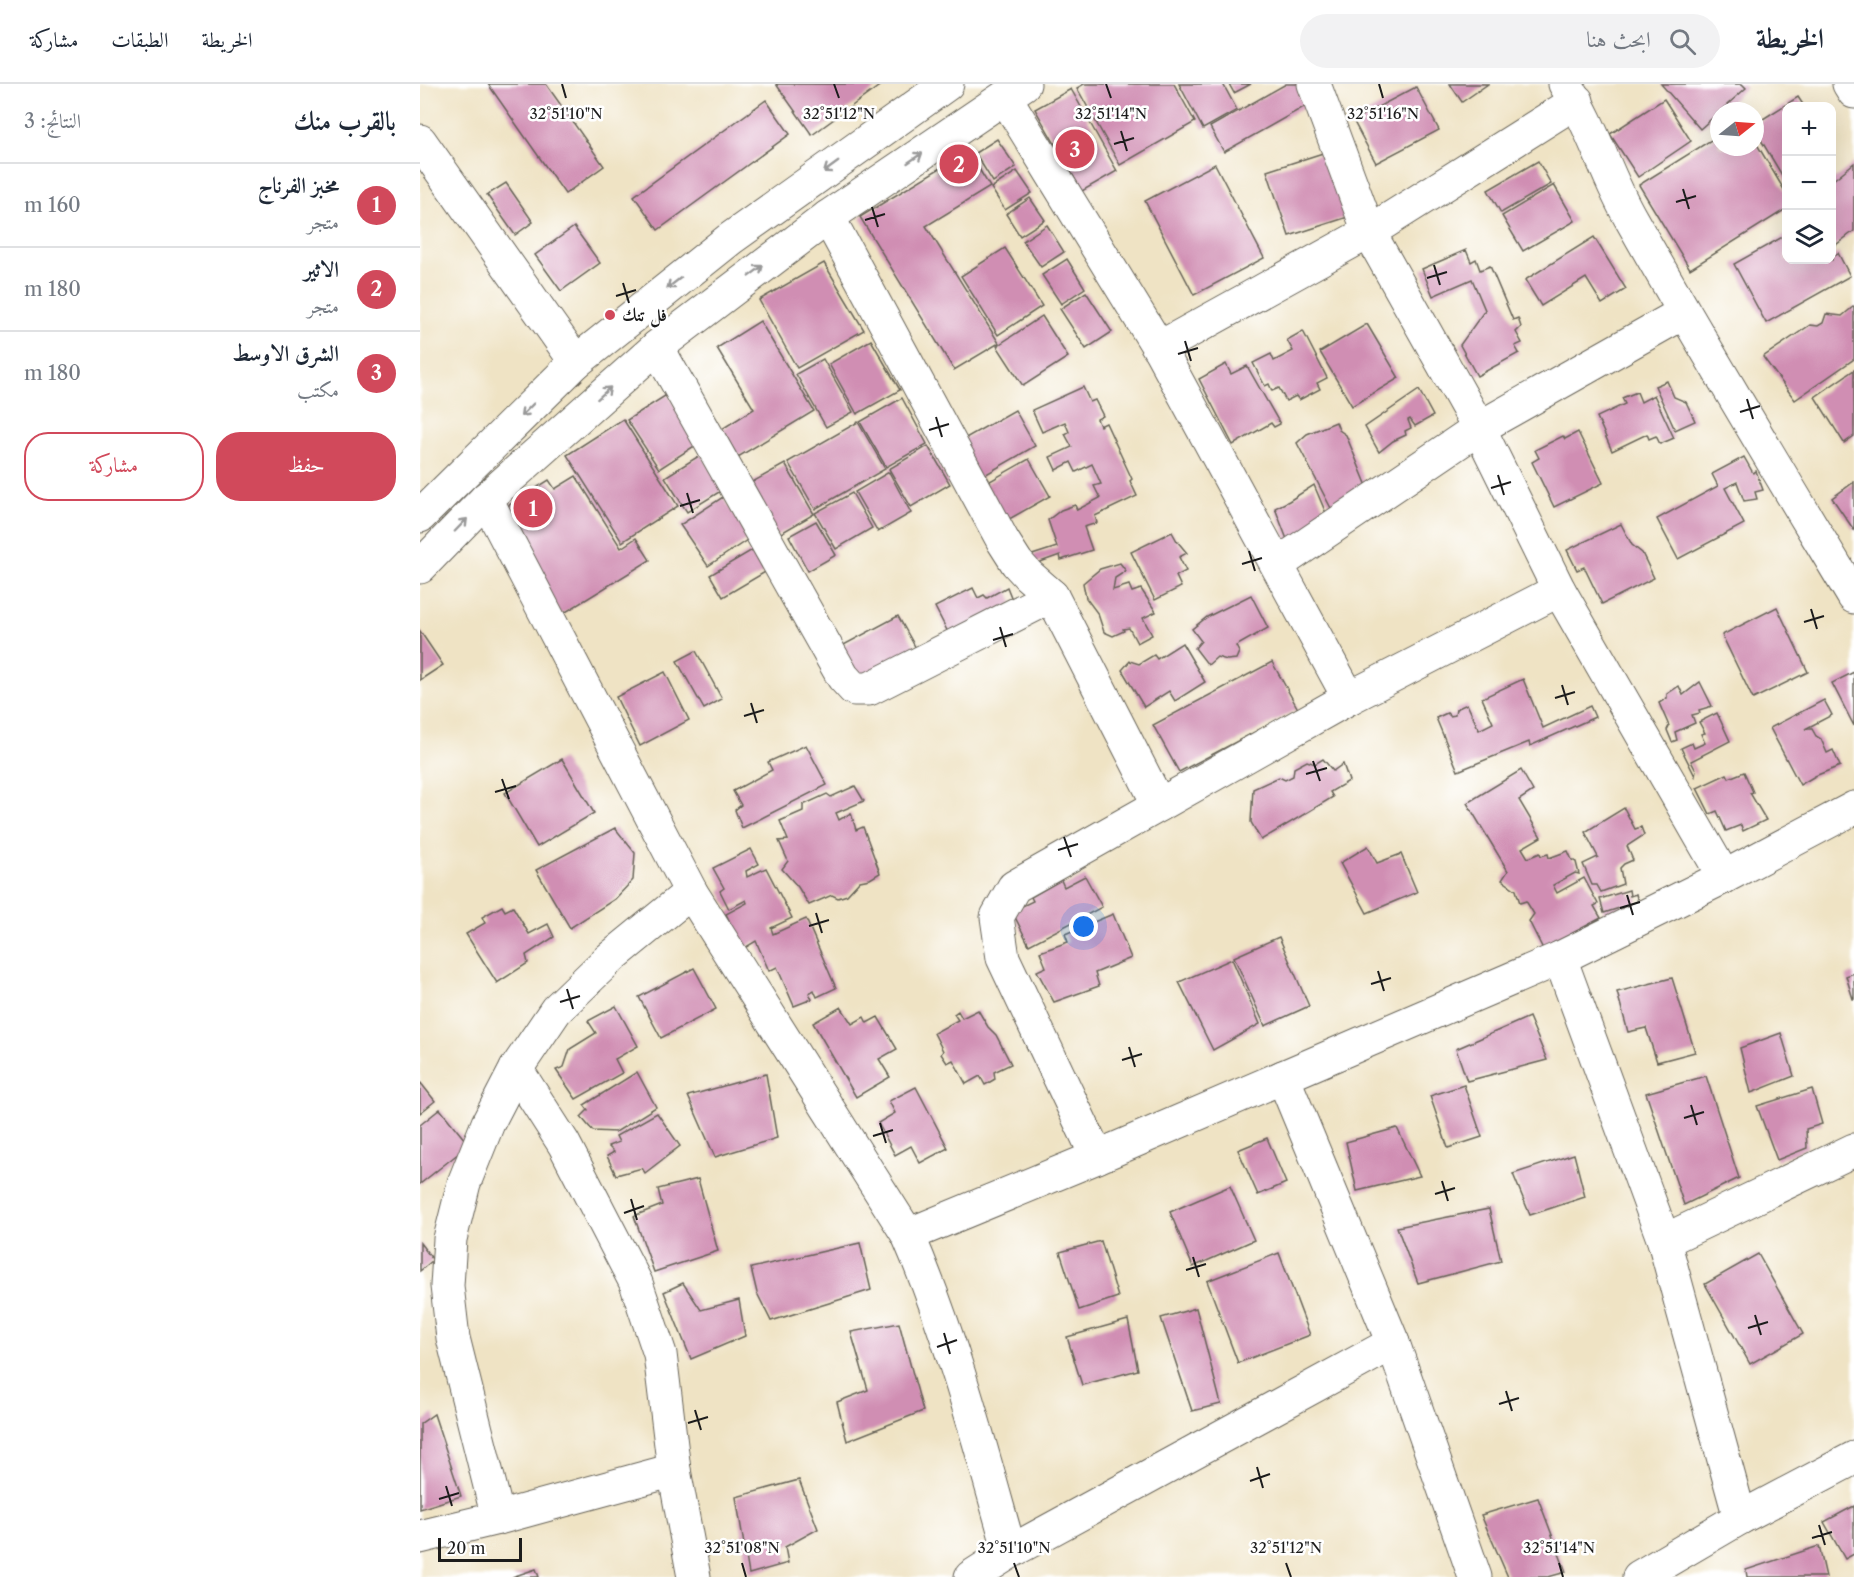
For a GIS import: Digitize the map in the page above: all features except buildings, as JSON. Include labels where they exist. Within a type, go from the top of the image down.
[{"type":"street","points":[[420,516],[576,362],[730,239],[946,84]]},
{"type":"street","points":[[1314,84],[1369,232],[1479,428],[1558,590],[1724,877]]},
{"type":"street","points":[[1849,84],[1854,92]]},
{"type":"street","points":[[420,567],[486,499],[657,346],[828,217],[1015,91],[1278,564],[1349,698]]},
{"type":"street","points":[[1159,348],[1369,232],[1571,92],[1622,204],[1683,313],[1854,597]]},
{"type":"street","points":[[420,141],[576,362]]},
{"type":"street","points":[[828,217],[1003,541],[1022,569],[1052,596],[1159,805]]},
{"type":"street","points":[[1278,564],[1479,428],[1683,313]]},
{"type":"street","points":[[657,346],[843,676],[854,690],[869,689],[1052,596]]},
{"type":"street","points":[[486,499],[691,892],[908,1235],[932,1291],[1010,1552]]},
{"type":"street","points":[[1097,1157],[1003,958],[997,916],[1014,887],[1349,698],[1558,590]]},
{"type":"street","points":[[908,1235],[1097,1157],[1560,958],[1724,877],[1854,808]]},
{"type":"street","points":[[498,1518],[453,1338],[447,1286],[450,1239],[464,1183],[488,1123],[516,1069],[556,1010],[609,959],[691,892]]},
{"type":"street","points":[[1560,958],[1664,1241],[1740,1518]]},
{"type":"street","points":[[516,1069],[564,1144],[636,1283],[660,1354],[674,1470],[694,1577]]},
{"type":"street","points":[[1282,1077],[1393,1343],[1475,1577]]},
{"type":"street","points":[[1664,1241],[1854,1150]]},
{"type":"street","points":[[971,1577],[1010,1552],[1393,1343]]},
{"type":"street","points":[[1639,1577],[1740,1518],[1854,1458]]},
{"type":"street","points":[[420,1537],[674,1470]]},
{"type":"place","name":"الشرق الاوسط","points":[[1075,149]]},
{"type":"place","name":"الاثير","points":[[959,164]]},
{"type":"place","name":"فل تنك","points":[[610,315]]},
{"type":"place","name":"مخبز الفرناج","points":[[533,508]]}]
